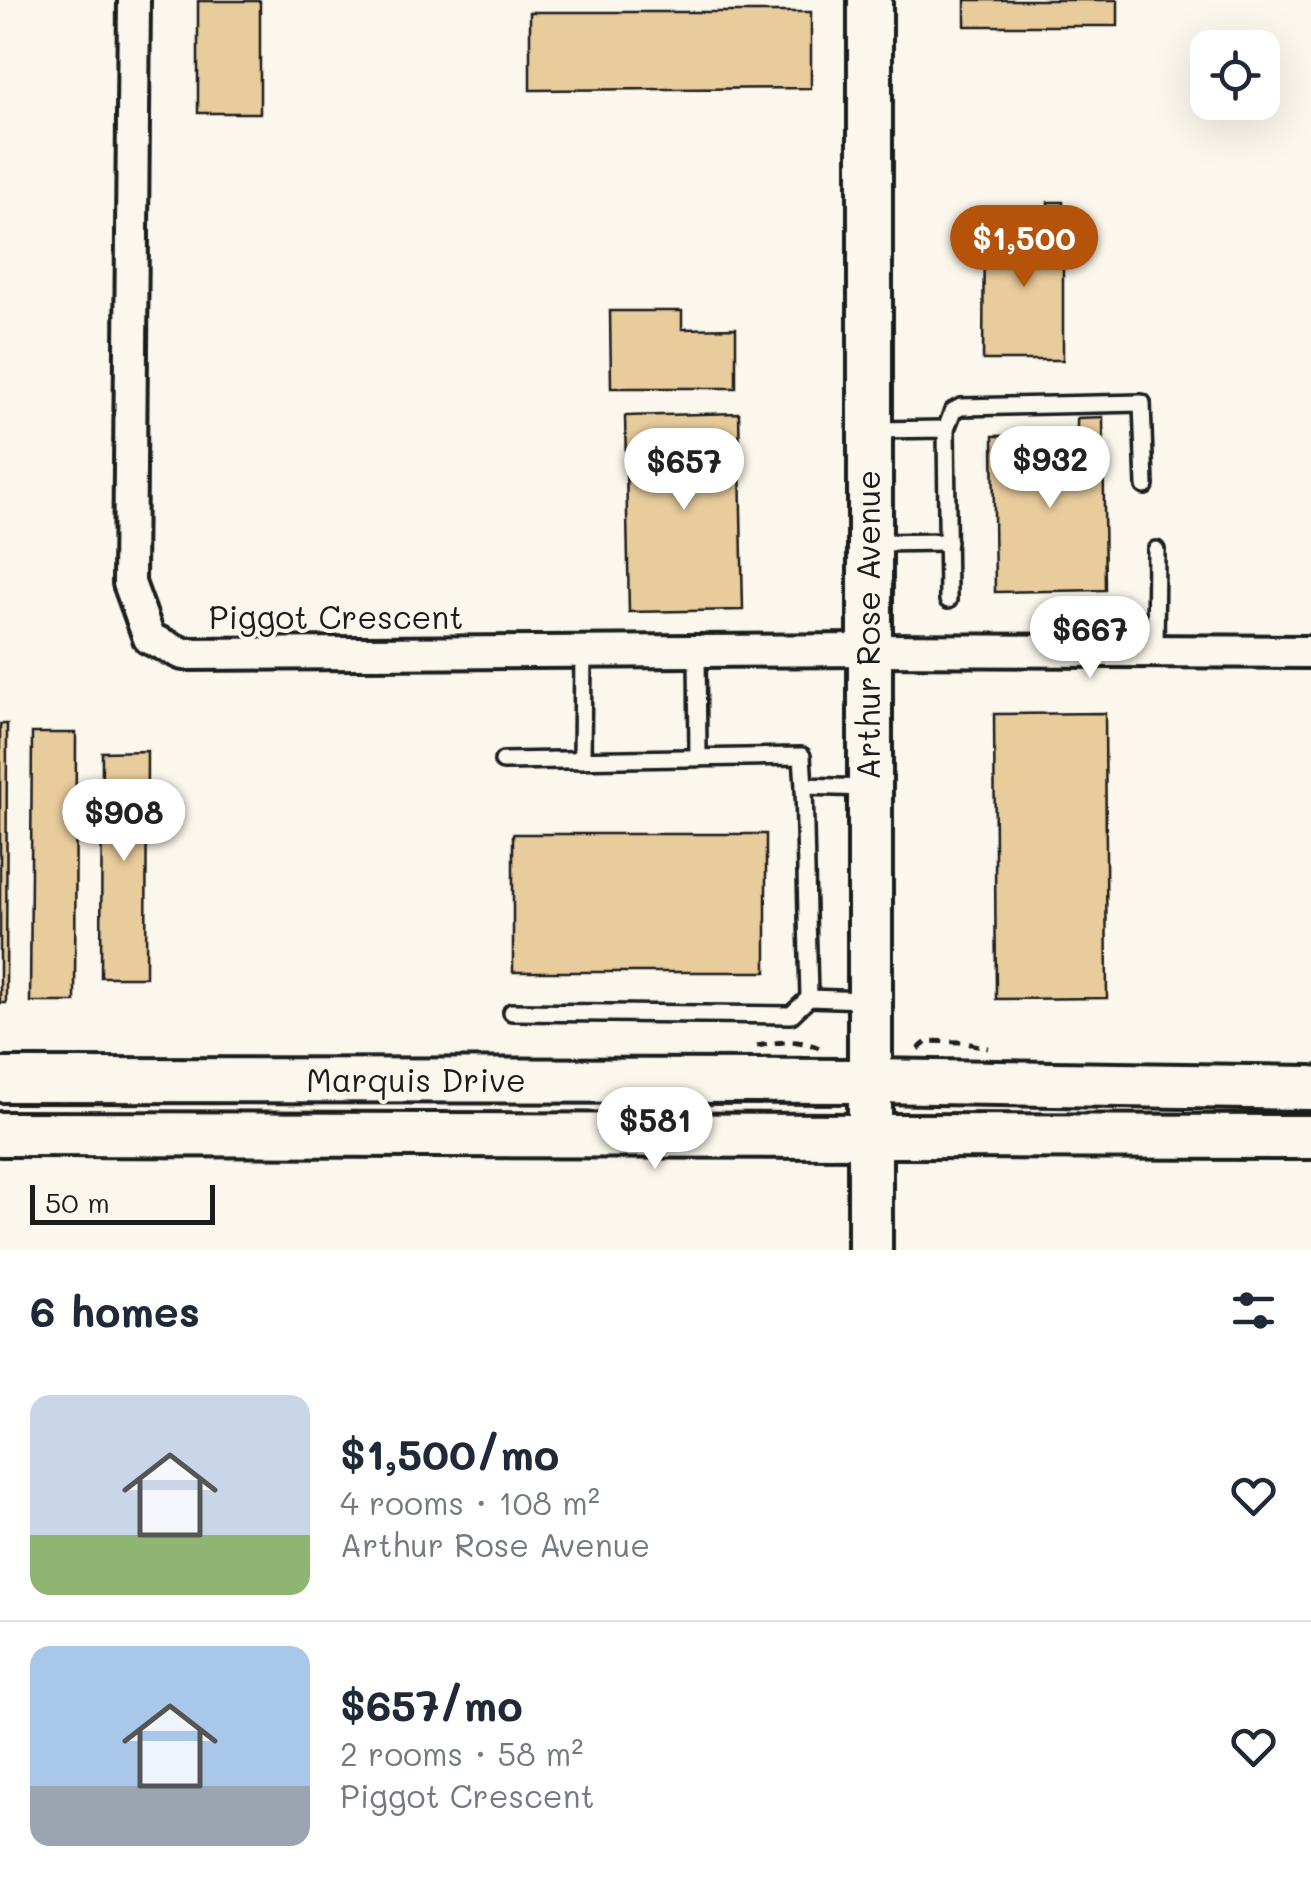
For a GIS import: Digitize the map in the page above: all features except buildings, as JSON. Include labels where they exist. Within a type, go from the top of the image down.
[{"type":"main road","name":"Arthur Rose Avenue","points":[[870,0],[870,1250]]},
{"type":"main road","name":"Marquis Drive","points":[[0,1080],[871,1082],[1311,1088]]},
{"type":"main road","name":"Marquis Drive","points":[[0,1134],[1311,1137]]},
{"type":"street","name":"Piggot Crescent","points":[[134,0],[129,583],[149,638],[184,654],[1311,652]]},
{"type":"lane","points":[[948,600],[946,429],[954,411],[962,407],[1142,403],[1145,486]]},
{"type":"lane","points":[[869,430],[946,429]]},
{"type":"lane","points":[[869,542],[948,542]]},
{"type":"lane","points":[[1155,651],[1156,550]]},
{"type":"lane","points":[[696,651],[698,757]]},
{"type":"lane","points":[[582,760],[583,652]]},
{"type":"lane","points":[[503,761],[802,756],[804,786],[808,998],[792,1015],[512,1012]]},
{"type":"lane","points":[[804,786],[870,788]]},
{"type":"lane","points":[[808,998],[870,1000]]}]
